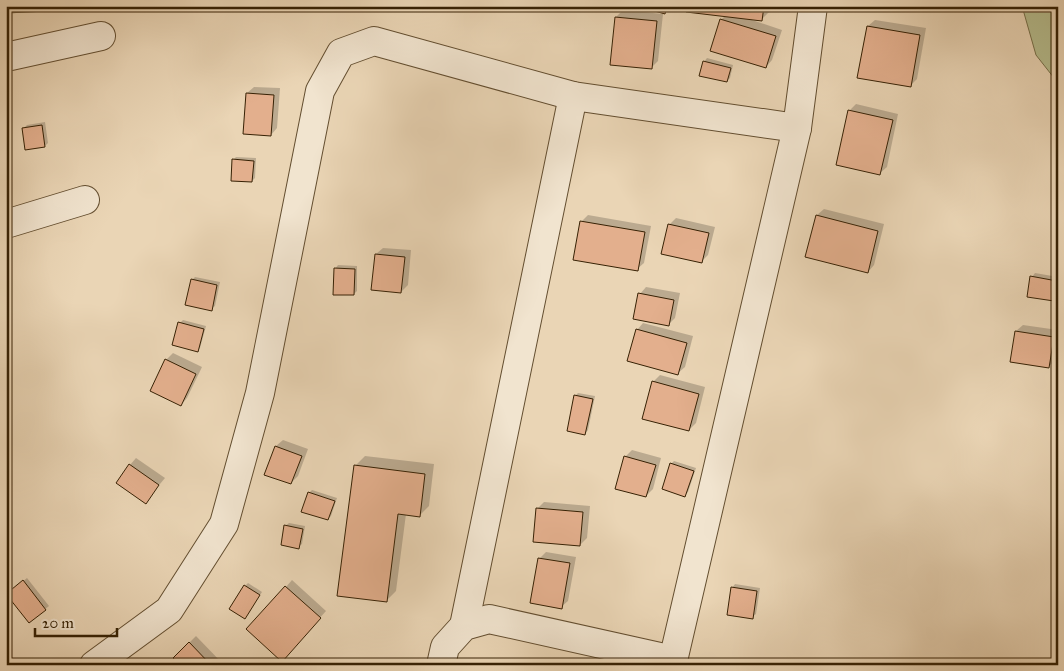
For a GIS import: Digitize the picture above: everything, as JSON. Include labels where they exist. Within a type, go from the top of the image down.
[{"type":"street","points":[[464,626],[489,619],[673,662],[797,128],[813,6]]},
{"type":"street","points":[[6,57],[101,36]]},
{"type":"street","points":[[94,665],[169,610],[224,524],[260,393],[320,91],[340,53],[374,41],[573,96],[797,128]]},
{"type":"street","points":[[441,665],[445,647],[464,626],[573,96]]},
{"type":"street","points":[[6,224],[85,200]]},
{"type":"green space","points":[[1022,6],[1058,6],[1058,83],[1036,55]]},
{"type":"building","points":[[6,6],[46,6],[47,11],[6,13]]},
{"type":"building","points":[[637,6],[667,6],[665,14]]},
{"type":"building","points":[[687,6],[764,6],[762,21],[686,12]]},
{"type":"building","points":[[615,17],[657,21],[652,69],[610,65]]},
{"type":"building","points":[[720,19],[776,36],[766,68],[710,51]]},
{"type":"building","points":[[867,26],[920,35],[911,87],[857,78]]},
{"type":"building","points":[[703,61],[731,68],[727,82],[699,76]]},
{"type":"building","points":[[246,93],[274,95],[271,136],[243,134]]},
{"type":"building","points":[[848,110],[893,120],[880,175],[836,165]]},
{"type":"building","points":[[42,125],[45,147],[25,150],[22,128]]},
{"type":"building","points":[[232,159],[254,161],[252,182],[231,181]]},
{"type":"building","points":[[816,215],[878,231],[868,273],[805,257]]},
{"type":"building","points":[[580,221],[645,232],[638,271],[573,260]]},
{"type":"building","points":[[668,224],[709,233],[702,263],[661,254]]},
{"type":"building","points":[[375,254],[405,257],[401,293],[371,290]]},
{"type":"building","points":[[334,268],[355,269],[354,295],[333,295]]},
{"type":"building","points":[[1030,276],[1057,281],[1054,301],[1027,297]]},
{"type":"building","points":[[191,279],[217,285],[212,311],[185,305]]},
{"type":"building","points":[[638,293],[674,300],[669,326],[633,319]]},
{"type":"building","points":[[178,322],[204,329],[198,352],[172,345]]},
{"type":"building","points":[[636,329],[687,343],[678,375],[627,361]]},
{"type":"building","points":[[1015,331],[1054,337],[1049,368],[1010,362]]},
{"type":"building","points":[[165,359],[196,374],[181,406],[150,391]]},
{"type":"building","points":[[652,381],[699,394],[689,431],[642,419]]},
{"type":"building","points":[[574,395],[593,399],[585,435],[567,431]]},
{"type":"building","points":[[275,446],[302,456],[291,484],[264,475]]},
{"type":"building","points":[[624,456],[656,465],[646,497],[615,489]]},
{"type":"building","points":[[670,463],[694,471],[685,497],[662,489]]},
{"type":"building","points":[[129,464],[159,485],[146,504],[116,483]]},
{"type":"building","points":[[354,465],[425,474],[420,517],[398,514],[387,602],[337,596]]},
{"type":"building","points":[[308,492],[335,501],[328,520],[301,512]]},
{"type":"building","points":[[536,508],[583,512],[580,546],[533,542]]},
{"type":"building","points":[[284,525],[303,529],[299,549],[281,545]]},
{"type":"building","points":[[538,558],[570,563],[562,609],[530,603]]},
{"type":"building","points":[[23,580],[46,610],[29,623],[6,594]]},
{"type":"building","points":[[244,585],[260,595],[245,619],[229,609]]},
{"type":"building","points":[[285,586],[321,618],[282,662],[246,629]]},
{"type":"building","points":[[731,587],[757,591],[753,619],[727,615]]},
{"type":"building","points":[[189,642],[211,665],[180,665],[173,658]]}]
